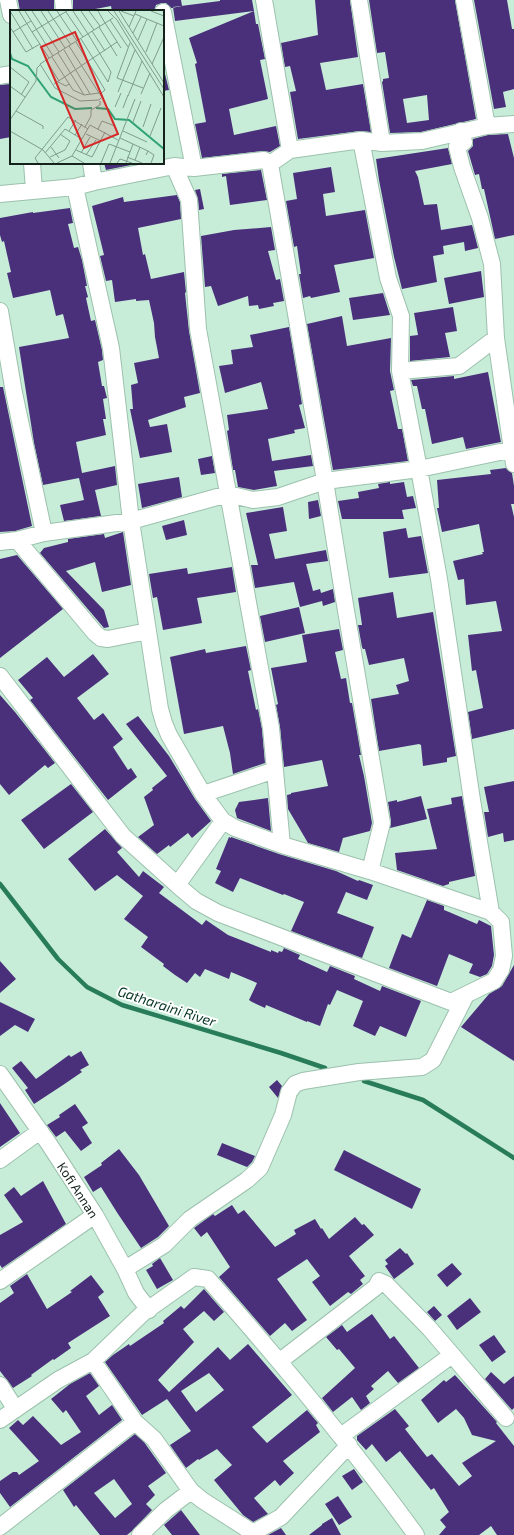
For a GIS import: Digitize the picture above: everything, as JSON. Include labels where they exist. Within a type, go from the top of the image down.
[{"type":"street","points":[[8,0],[10,10]]},
{"type":"street","points":[[62,0],[64,10]]},
{"type":"street","points":[[160,0],[163,10]]},
{"type":"street","points":[[264,0],[290,150]]},
{"type":"street","points":[[359,0],[382,143]]},
{"type":"street","points":[[464,0],[487,126]]},
{"type":"street","points":[[164,16],[194,168]]},
{"type":"street","points":[[0,76],[10,74]]},
{"type":"street","points":[[270,164],[290,150],[361,140],[382,143],[422,141],[487,126],[514,124]]},
{"type":"street","points":[[0,542],[17,540],[44,533],[132,521],[228,494],[254,500],[278,497],[325,480],[420,469],[513,454],[496,338],[492,264],[480,218],[462,167],[457,147],[464,142],[461,131]]},
{"type":"street","points":[[0,676],[123,836],[177,885],[196,900],[218,913],[451,1002],[465,997],[494,981],[509,958],[502,920],[472,800],[439,579],[420,469],[400,371],[401,316],[388,278],[361,140]]},
{"type":"street","points":[[0,194],[76,187],[174,166],[194,168],[264,160],[270,164],[382,822],[370,871]]},
{"type":"street","points":[[32,164],[34,190]]},
{"type":"street","points":[[91,164],[94,182]]},
{"type":"street","points":[[174,166],[189,200],[198,329],[271,728],[282,845]]},
{"type":"street","points":[[76,187],[111,348],[132,521],[160,709],[164,723],[203,794],[223,821],[236,828],[282,845],[370,871],[502,920]]},
{"type":"street","points":[[0,311],[14,393],[44,533]]},
{"type":"street","points":[[400,371],[459,366],[496,338]]},
{"type":"street","points":[[17,540],[95,633],[101,638],[108,639],[148,631]]},
{"type":"street","points":[[203,794],[275,770]]},
{"type":"street","points":[[177,885],[223,821]]},
{"type":"street","points":[[125,1269],[164,1245],[190,1219],[247,1180],[260,1168],[283,1115],[289,1092],[295,1084],[303,1081],[359,1072],[422,1067],[428,1064],[433,1060],[465,997]]},
{"type":"street","name":"Kofi Annan","points":[[0,1074],[40,1131],[95,1215],[125,1269],[136,1293],[149,1310]]},
{"type":"street","points":[[0,1160],[40,1131]]},
{"type":"street","points":[[0,1281],[95,1215]]},
{"type":"street","points":[[0,1420],[15,1408],[58,1380],[93,1361],[143,1313],[194,1277],[208,1279],[280,1361],[345,1441],[416,1535]]},
{"type":"street","points":[[280,1361],[376,1287],[379,1281],[386,1284],[430,1329],[506,1418]]},
{"type":"street","points":[[93,1361],[135,1422],[154,1439],[191,1491],[250,1534],[281,1516],[345,1441],[452,1355]]},
{"type":"street","points":[[0,1385],[15,1408]]},
{"type":"street","points":[[0,1527],[135,1422]]},
{"type":"street","points":[[140,1535],[166,1510],[191,1491]]},
{"type":"building","points":[[18,0],[54,0],[54,10],[20,10]]},
{"type":"building","points":[[73,0],[181,0],[182,6],[171,8],[166,3],[162,3],[156,5],[154,10],[112,10],[111,6],[90,10],[73,10]]},
{"type":"building","points":[[220,0],[252,0],[254,11],[175,21],[173,7]]},
{"type":"building","points":[[315,0],[350,0],[358,57],[320,63],[326,90],[363,84],[371,132],[360,131],[298,139],[290,92],[296,91],[290,66],[285,67],[281,43],[318,35]]},
{"type":"building","points":[[369,0],[455,0],[476,119],[421,132],[390,133],[382,82],[383,79],[389,78],[385,52],[377,53]],"holes":[[[427,95],[429,120],[407,123],[403,99]]]},
{"type":"building","points":[[474,0],[507,0],[512,29],[514,29],[514,89],[503,92],[506,107],[494,109]]},
{"type":"building","points":[[254,11],[265,59],[260,60],[268,99],[229,109],[234,135],[276,126],[280,146],[270,152],[263,151],[202,158],[195,124],[206,122],[195,64],[197,63],[189,38]]},
{"type":"building","points":[[164,70],[169,90],[164,91]]},
{"type":"building","points":[[10,84],[10,137],[0,139],[0,85]]},
{"type":"building","points":[[508,134],[514,158],[514,235],[495,239],[484,189],[482,189],[479,174],[475,175],[468,151],[473,146],[473,139],[488,135]]},
{"type":"building","points":[[448,148],[452,164],[415,171],[418,177],[424,205],[437,204],[441,230],[472,225],[478,248],[465,251],[464,242],[443,246],[444,254],[433,256],[437,282],[402,289],[394,257],[376,159]]},
{"type":"building","points":[[104,164],[136,164],[106,170]]},
{"type":"building","points":[[331,167],[335,192],[323,194],[326,216],[365,210],[374,258],[334,265],[340,292],[311,298],[310,296],[303,298],[299,274],[301,274],[297,246],[294,247],[286,201],[297,199],[293,173]]},
{"type":"building","points":[[261,170],[267,200],[230,205],[226,176],[222,177],[222,174]]},
{"type":"building","points":[[200,189],[204,209],[199,210],[195,190]]},
{"type":"building","points":[[177,195],[180,202],[181,219],[138,228],[143,255],[145,254],[151,279],[184,272],[189,331],[200,393],[184,397],[186,407],[148,420],[150,427],[167,424],[172,452],[140,458],[130,409],[133,409],[131,385],[138,383],[134,363],[159,358],[154,323],[149,300],[136,301],[136,299],[115,302],[112,280],[106,281],[100,256],[104,255],[92,206],[123,197],[124,202]]},
{"type":"building","points":[[70,208],[73,223],[68,224],[74,248],[78,247],[82,260],[87,286],[85,286],[88,297],[86,298],[91,321],[95,320],[102,350],[103,360],[98,362],[102,386],[104,386],[107,398],[103,399],[106,419],[103,419],[106,435],[76,442],[82,473],[115,466],[117,485],[95,490],[101,516],[64,521],[60,505],[84,500],[79,478],[43,485],[34,443],[19,347],[69,338],[63,314],[56,316],[50,290],[13,298],[7,273],[11,272],[4,241],[2,242],[0,235],[0,218],[33,212]]},
{"type":"building","points":[[271,227],[275,250],[268,251],[276,280],[280,279],[284,301],[273,303],[274,306],[259,309],[258,305],[249,306],[248,296],[218,306],[211,286],[205,287],[201,236],[234,230]]},
{"type":"building","points":[[481,271],[484,297],[449,304],[444,278]]},
{"type":"building","points":[[383,293],[390,315],[353,320],[349,298]]},
{"type":"building","points":[[453,307],[457,331],[445,333],[450,357],[410,361],[410,336],[418,335],[414,313]]},
{"type":"building","points":[[342,316],[347,346],[391,338],[390,371],[394,390],[390,391],[398,429],[402,429],[408,461],[333,470],[307,324]]},
{"type":"building","points":[[289,327],[302,404],[299,405],[305,428],[294,430],[295,433],[268,439],[272,461],[311,455],[313,466],[274,471],[277,486],[254,490],[238,487],[235,470],[233,470],[227,431],[229,430],[227,415],[268,409],[261,382],[225,393],[219,366],[233,364],[231,350],[253,347],[250,335]]},
{"type":"building","points":[[488,372],[501,442],[466,449],[463,437],[432,444],[425,409],[422,409],[417,386],[413,386],[411,380],[454,376],[454,379]]},
{"type":"building","points":[[0,387],[3,387],[32,526],[15,531],[0,532]]},
{"type":"building","points":[[212,456],[215,473],[201,475],[198,459]]},
{"type":"building","points":[[506,468],[512,473],[514,486],[514,504],[511,504],[514,517],[514,729],[472,739],[468,712],[483,708],[476,670],[472,671],[468,635],[502,631],[496,601],[466,605],[464,579],[458,580],[453,561],[483,554],[482,552],[484,552],[479,524],[442,532],[437,508],[439,508],[437,480],[491,474],[490,470]]},
{"type":"building","points":[[179,477],[182,497],[142,508],[138,484]]},
{"type":"building","points":[[390,482],[390,484],[404,482],[407,497],[413,496],[416,508],[402,510],[404,519],[342,519],[338,501],[359,498],[358,492],[379,488],[378,484]]},
{"type":"building","points":[[318,500],[321,516],[309,519],[308,502]]},
{"type":"building","points":[[283,507],[287,531],[269,534],[275,559],[326,550],[328,561],[306,564],[313,591],[320,589],[321,593],[333,589],[335,602],[323,606],[322,601],[300,607],[294,582],[255,588],[251,565],[258,565],[246,513]]},
{"type":"building","points":[[184,520],[187,535],[166,540],[162,526]]},
{"type":"building","points":[[406,528],[408,538],[421,536],[428,573],[389,578],[383,532]]},
{"type":"building","points":[[123,532],[131,585],[102,592],[95,562],[66,571],[104,610],[109,627],[104,628],[40,553],[44,548],[68,542],[68,539],[104,534],[105,538]]},
{"type":"building","points":[[17,555],[63,609],[0,658],[0,559]]},
{"type":"building","points":[[232,567],[236,592],[197,598],[202,623],[163,630],[157,597],[153,598],[149,574],[187,568],[188,574]]},
{"type":"building","points":[[393,592],[397,618],[433,612],[456,756],[447,758],[447,762],[423,766],[421,745],[419,744],[379,751],[371,699],[399,694],[396,685],[409,681],[404,658],[369,665],[365,649],[362,647],[358,625],[362,625],[358,598]]},
{"type":"building","points":[[299,607],[305,633],[265,642],[260,616]]},
{"type":"building","points":[[339,629],[343,650],[335,652],[341,679],[346,678],[350,703],[352,703],[361,755],[359,755],[372,823],[370,831],[343,838],[339,852],[308,843],[288,809],[287,795],[328,786],[322,760],[284,767],[276,705],[278,704],[271,668],[307,662],[302,635]]},
{"type":"building","points":[[246,646],[251,670],[248,671],[256,710],[258,709],[262,729],[265,763],[233,774],[230,753],[223,726],[184,734],[170,657],[205,649],[206,653]]},
{"type":"building","points":[[93,654],[109,674],[77,698],[94,720],[103,713],[123,739],[113,747],[128,770],[131,768],[137,777],[108,800],[30,700],[33,698],[18,680],[47,657],[64,677]]},
{"type":"building","points":[[0,695],[55,763],[48,768],[45,765],[9,795],[0,784]]},
{"type":"building","points":[[138,716],[169,756],[195,799],[211,821],[192,838],[188,833],[170,847],[169,845],[157,854],[138,837],[154,825],[144,797],[153,790],[152,788],[167,776],[126,724]]},
{"type":"building","points":[[514,781],[514,840],[504,842],[503,833],[488,837],[484,812],[489,812],[484,787]]},
{"type":"building","points":[[71,784],[93,812],[44,849],[21,820]]},
{"type":"building","points":[[421,796],[427,819],[390,828],[391,821],[388,802],[397,800],[397,802]]},
{"type":"building","points":[[462,796],[475,876],[449,882],[449,884],[443,886],[397,870],[395,853],[437,849],[427,809],[452,804],[451,798]]},
{"type":"building","points":[[268,798],[271,831],[237,818],[235,810],[239,802]]},
{"type":"building","points":[[105,829],[122,848],[117,852],[139,877],[143,871],[164,887],[159,893],[202,925],[206,920],[228,935],[271,952],[271,950],[278,953],[279,951],[282,952],[284,948],[300,955],[298,959],[327,972],[330,966],[355,976],[354,979],[380,991],[382,986],[421,1001],[406,1037],[380,1026],[375,1036],[353,1026],[363,1001],[337,990],[330,1005],[328,1004],[320,1026],[266,1005],[265,1008],[252,1002],[249,1000],[257,983],[231,972],[229,979],[205,969],[200,977],[195,973],[187,983],[175,975],[163,966],[164,964],[141,947],[148,937],[124,919],[143,896],[117,875],[95,891],[68,859]]},
{"type":"building","points":[[229,837],[336,871],[358,881],[359,880],[373,885],[367,900],[346,892],[337,913],[374,927],[362,958],[291,931],[304,902],[240,878],[233,892],[215,883],[221,871],[216,869]]},
{"type":"building","points":[[427,900],[444,906],[444,910],[477,924],[479,920],[491,926],[494,955],[492,966],[487,974],[480,977],[469,973],[473,964],[449,954],[437,986],[389,968],[402,934],[411,938]]},
{"type":"building","points":[[0,961],[16,979],[0,993]]},
{"type":"building","points":[[514,965],[514,1061],[461,1027],[489,994],[502,986]]},
{"type":"building","points":[[0,1002],[35,1019],[28,1032],[15,1025],[0,1036]]},
{"type":"building","points":[[81,1051],[89,1065],[80,1070],[82,1072],[34,1104],[25,1090],[28,1088],[12,1068],[21,1061],[36,1079],[69,1055],[71,1057]]},
{"type":"building","points":[[277,1080],[282,1086],[278,1098],[269,1087]]},
{"type":"building","points":[[0,1103],[20,1133],[0,1147]]},
{"type":"building","points":[[75,1104],[88,1123],[82,1127],[92,1143],[81,1151],[65,1131],[56,1137],[47,1125],[60,1117],[59,1115]]},
{"type":"building","points":[[222,1143],[255,1156],[252,1162],[247,1167],[217,1155]]},
{"type":"building","points":[[119,1149],[139,1175],[169,1226],[158,1237],[141,1248],[101,1187],[93,1192],[84,1177],[102,1165],[101,1163]]},
{"type":"building","points":[[344,1150],[421,1189],[412,1209],[334,1170]]},
{"type":"building","points":[[43,1181],[66,1224],[2,1268],[0,1265],[0,1235],[23,1222],[4,1195],[14,1187],[21,1196]]},
{"type":"building","points":[[232,1205],[238,1214],[244,1210],[275,1247],[296,1234],[294,1230],[315,1219],[329,1239],[355,1217],[374,1235],[349,1256],[365,1276],[360,1280],[363,1284],[351,1294],[348,1292],[330,1306],[312,1282],[320,1276],[307,1259],[277,1279],[307,1320],[292,1331],[285,1323],[270,1336],[219,1277],[230,1267],[207,1232],[201,1237],[194,1228],[213,1214],[215,1216]]},
{"type":"building","points":[[400,1248],[406,1254],[407,1253],[414,1264],[394,1279],[385,1266],[388,1264],[385,1260]]},
{"type":"building","points":[[160,1258],[173,1280],[157,1289],[146,1270],[153,1266],[152,1264]]},
{"type":"building","points":[[452,1263],[462,1274],[447,1287],[437,1275]]},
{"type":"building","points":[[27,1274],[47,1309],[72,1292],[70,1291],[91,1275],[104,1292],[98,1297],[110,1316],[68,1343],[71,1348],[13,1388],[0,1371],[0,1303],[14,1293],[10,1286]]},
{"type":"building","points":[[204,1289],[224,1312],[214,1321],[204,1311],[183,1329],[194,1342],[158,1380],[169,1392],[218,1347],[230,1360],[248,1344],[292,1395],[252,1427],[267,1443],[307,1410],[318,1423],[316,1425],[320,1432],[283,1461],[294,1473],[280,1486],[275,1480],[254,1498],[268,1514],[253,1522],[243,1515],[214,1480],[232,1465],[217,1449],[199,1460],[198,1459],[186,1468],[170,1445],[191,1431],[167,1399],[142,1415],[105,1362],[129,1344],[130,1346],[164,1323],[163,1321],[181,1306],[184,1309]],"holes":[[[209,1373],[224,1390],[196,1412],[181,1391]]]},
{"type":"building","points":[[470,1298],[481,1312],[457,1330],[447,1316]]},
{"type":"building","points":[[434,1306],[442,1315],[435,1321],[427,1312]]},
{"type":"building","points":[[372,1314],[390,1339],[394,1336],[419,1368],[398,1383],[388,1371],[371,1386],[374,1389],[366,1396],[370,1403],[361,1410],[352,1397],[333,1412],[322,1398],[355,1368],[339,1349],[337,1350],[326,1337],[342,1325],[347,1332]]},
{"type":"building","points":[[494,1335],[506,1352],[492,1362],[479,1345]]},
{"type":"building","points":[[491,1372],[504,1384],[514,1376],[514,1408],[512,1410],[485,1379]]},
{"type":"building","points":[[90,1373],[99,1386],[86,1396],[99,1415],[112,1405],[122,1420],[10,1507],[0,1493],[0,1481],[13,1472],[17,1472],[19,1475],[39,1461],[9,1428],[18,1420],[23,1425],[33,1416],[61,1445],[81,1432],[66,1410],[63,1413],[51,1399],[70,1384]]},
{"type":"building","points":[[455,1375],[497,1422],[496,1423],[514,1446],[514,1535],[497,1535],[491,1526],[479,1535],[439,1535],[446,1527],[440,1520],[449,1512],[434,1488],[431,1490],[400,1451],[386,1462],[372,1444],[366,1450],[357,1440],[357,1436],[395,1409],[409,1426],[405,1429],[427,1457],[432,1454],[459,1486],[472,1476],[462,1463],[496,1441],[472,1435],[464,1418],[456,1409],[438,1423],[421,1400],[444,1380],[446,1382]]},
{"type":"building","points":[[135,1434],[144,1442],[166,1473],[148,1486],[155,1495],[146,1504],[152,1510],[127,1535],[100,1535],[76,1505],[74,1507],[63,1490]],"holes":[[[114,1479],[132,1504],[115,1518],[94,1493]]]},
{"type":"building","points":[[354,1469],[363,1482],[352,1490],[342,1476]]},
{"type":"building","points":[[338,1496],[352,1517],[339,1525],[325,1504]]},
{"type":"building","points":[[181,1510],[200,1535],[172,1535],[164,1525]]},
{"type":"building","points":[[332,1518],[341,1535],[309,1535],[322,1524]]},
{"type":"building","points":[[281,1528],[286,1535],[268,1535]]},
{"type":"waterway","name":"Gatharaini River","points":[[0,884],[58,959],[87,987],[122,1005],[281,1053],[325,1068]]},
{"type":"waterway","name":"Gatharaini River","points":[[364,1081],[423,1100],[514,1158]]}]
